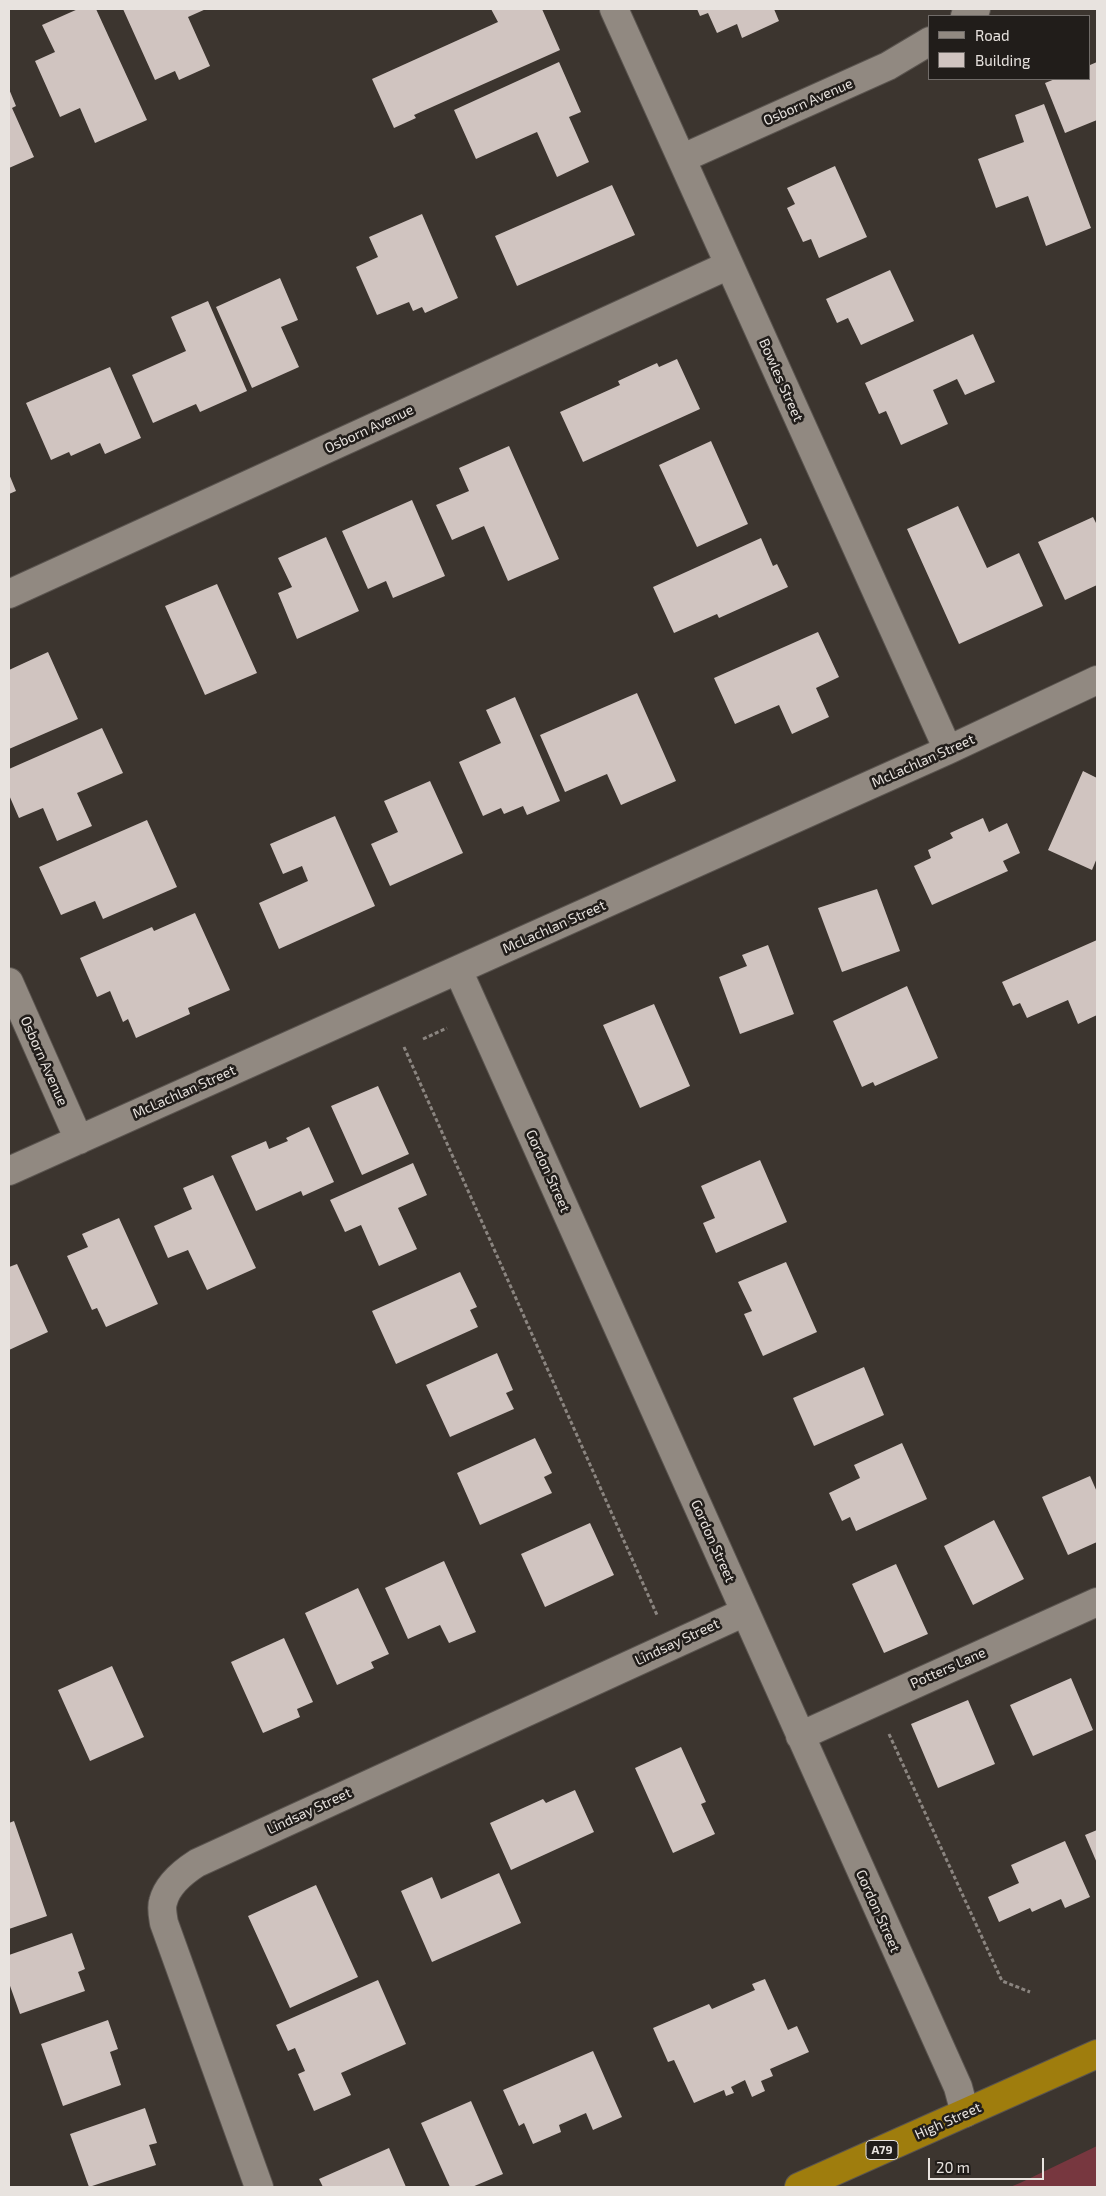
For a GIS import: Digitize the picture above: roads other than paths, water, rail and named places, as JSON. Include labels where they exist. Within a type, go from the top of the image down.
[{"type":"highway","name":"High Street","points":[[800,2187],[1097,2054]]},
{"type":"street","name":"Bowles Street","points":[[614,9],[683,158],[729,265],[948,750]]},
{"type":"street","name":"Osborn Avenue","points":[[683,158],[888,66],[928,42]]},
{"type":"street","name":"Osborn Avenue","points":[[9,594],[729,265]]},
{"type":"street","name":"McLachlan Street","points":[[9,1171],[948,750],[1097,680]]},
{"type":"street","name":"Gordon Street","points":[[458,970],[958,2087],[965,2113]]},
{"type":"street","name":"Osborn Avenue","points":[[9,982],[79,1140]]},
{"type":"street","name":"Potters Lane","points":[[800,1736],[1097,1602]]},
{"type":"street","name":"Lindsay Street","points":[[259,2187],[164,1923],[162,1903],[171,1886],[182,1872],[197,1863],[745,1612]]}]
